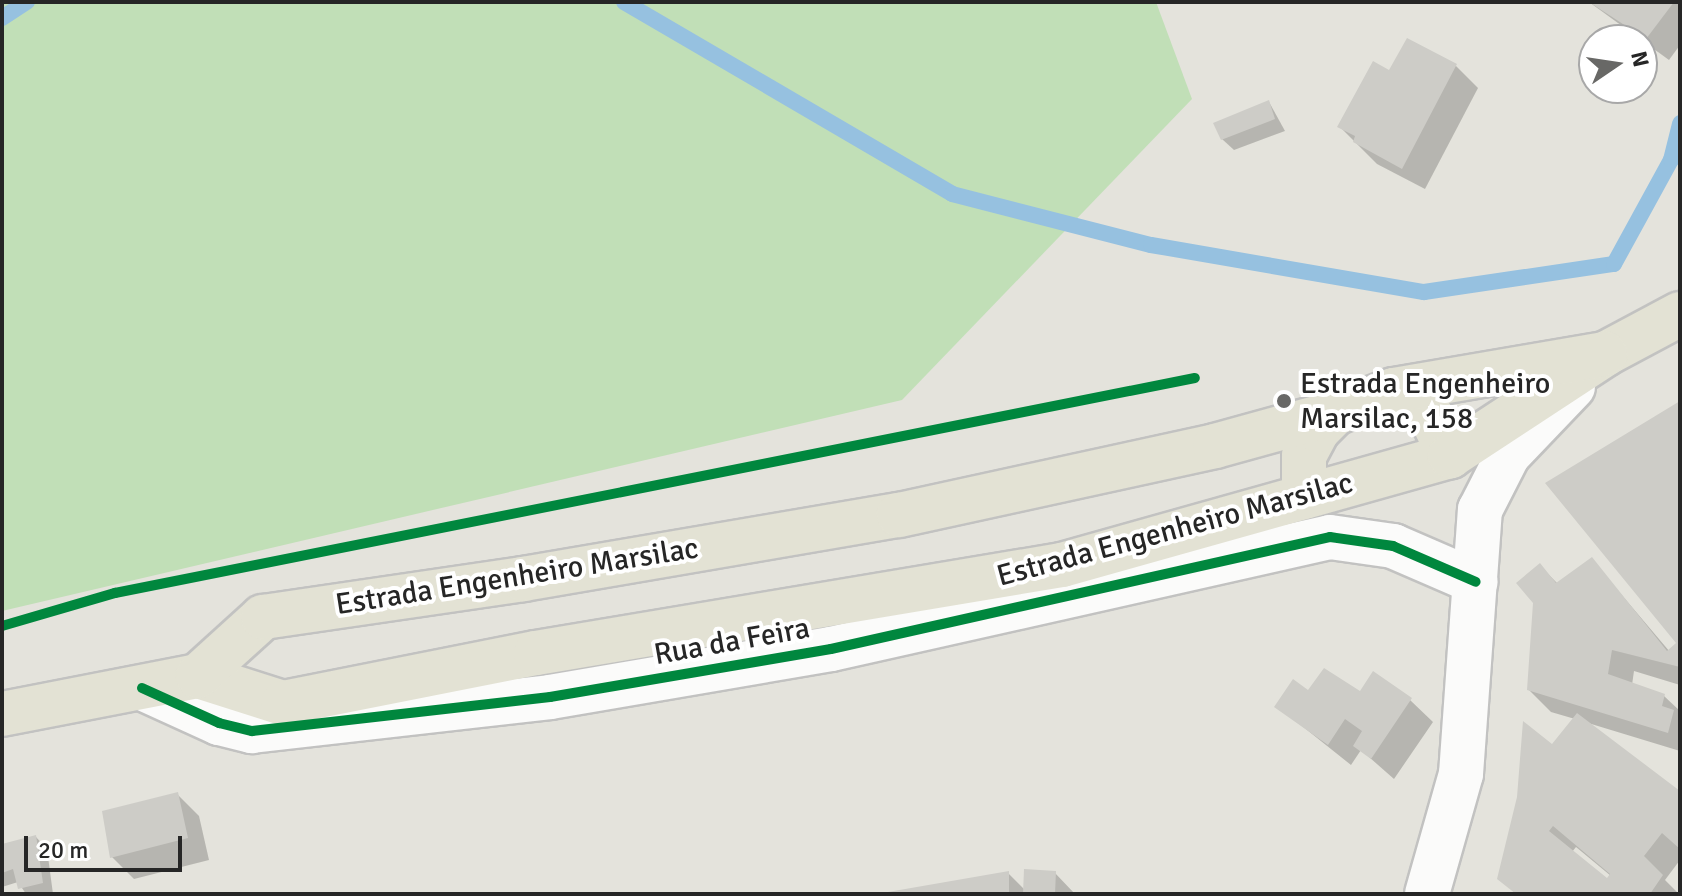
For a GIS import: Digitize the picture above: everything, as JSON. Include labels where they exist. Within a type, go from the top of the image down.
[{"type":"main road","name":"Estrada Engenheiro Marsilac","points":[[2,714],[198,676],[283,703],[536,653],[1062,565],[1450,456],[1605,354],[1680,314]]},
{"type":"main road","name":"Estrada Engenheiro Marsilac","points":[[198,676],[263,617],[523,579],[899,515],[1215,446],[1335,413],[1394,390],[1605,354]]},
{"type":"main road","points":[[1394,390],[1430,414],[1450,456]]},
{"type":"main road","points":[[1304,497],[1304,456],[1318,430],[1335,413]]},
{"type":"street","points":[[1427,894],[1461,774],[1480,510],[1508,455],[1605,354]]},
{"type":"street","points":[[1450,456],[1480,510]]},
{"type":"street","points":[[1304,497],[1330,537],[1393,546],[1476,582]]},
{"type":"street","name":"Rua da Feira","points":[[142,688],[219,723],[252,731],[550,697],[831,649],[1330,537]]},
{"type":"green space","points":[[2,2],[1156,2],[1192,99],[902,400],[2,611]]},
{"type":"building","points":[[1589,2],[1674,2],[1657,24],[1623,24]]},
{"type":"building","points":[[1407,38],[1457,64],[1402,169],[1353,142],[1355,136],[1337,127],[1373,61],[1389,70]]},
{"type":"building","points":[[1269,100],[1275,119],[1221,140],[1213,123]]},
{"type":"building","points":[[1680,401],[1680,667],[1612,650],[1608,674],[1665,694],[1662,706],[1674,710],[1668,733],[1527,690],[1533,603],[1516,583],[1540,563],[1556,583],[1592,557],[1667,651],[1676,643],[1545,483]]},
{"type":"building","points":[[1324,668],[1360,691],[1373,671],[1412,698],[1371,759],[1353,746],[1362,731],[1345,719],[1328,745],[1274,707],[1293,679],[1308,690]]},
{"type":"building","points":[[1577,713],[1680,791],[1680,849],[1662,833],[1644,856],[1663,875],[1650,894],[1516,894],[1497,879],[1517,797],[1523,721],[1552,744]],"holes":[[[1553,826],[1610,874],[1607,878],[1549,831]]]},
{"type":"building","points":[[178,792],[188,838],[110,858],[102,811]]},
{"type":"building","points":[[36,835],[43,883],[18,889],[13,869],[2,873],[2,844]]},
{"type":"building","points":[[1024,869],[1056,871],[1055,894],[1023,894]]},
{"type":"building","points":[[1009,871],[1009,894],[888,894],[888,892]]},
{"type":"waterway","points":[[2,18],[27,2]]},
{"type":"waterway","points":[[624,2],[952,194],[1151,245],[1424,292],[1614,264],[1671,160],[1680,123]]},
{"type":"cycle path","points":[[2,626],[115,593],[1195,378]]},
{"type":"cycle path","points":[[142,688],[219,723],[252,731],[550,697],[831,649],[1330,537],[1393,546],[1476,582]]},
{"type":"place","name":"Estrada Engenheiro Marsilac, 158","points":[[1284,401]]}]
